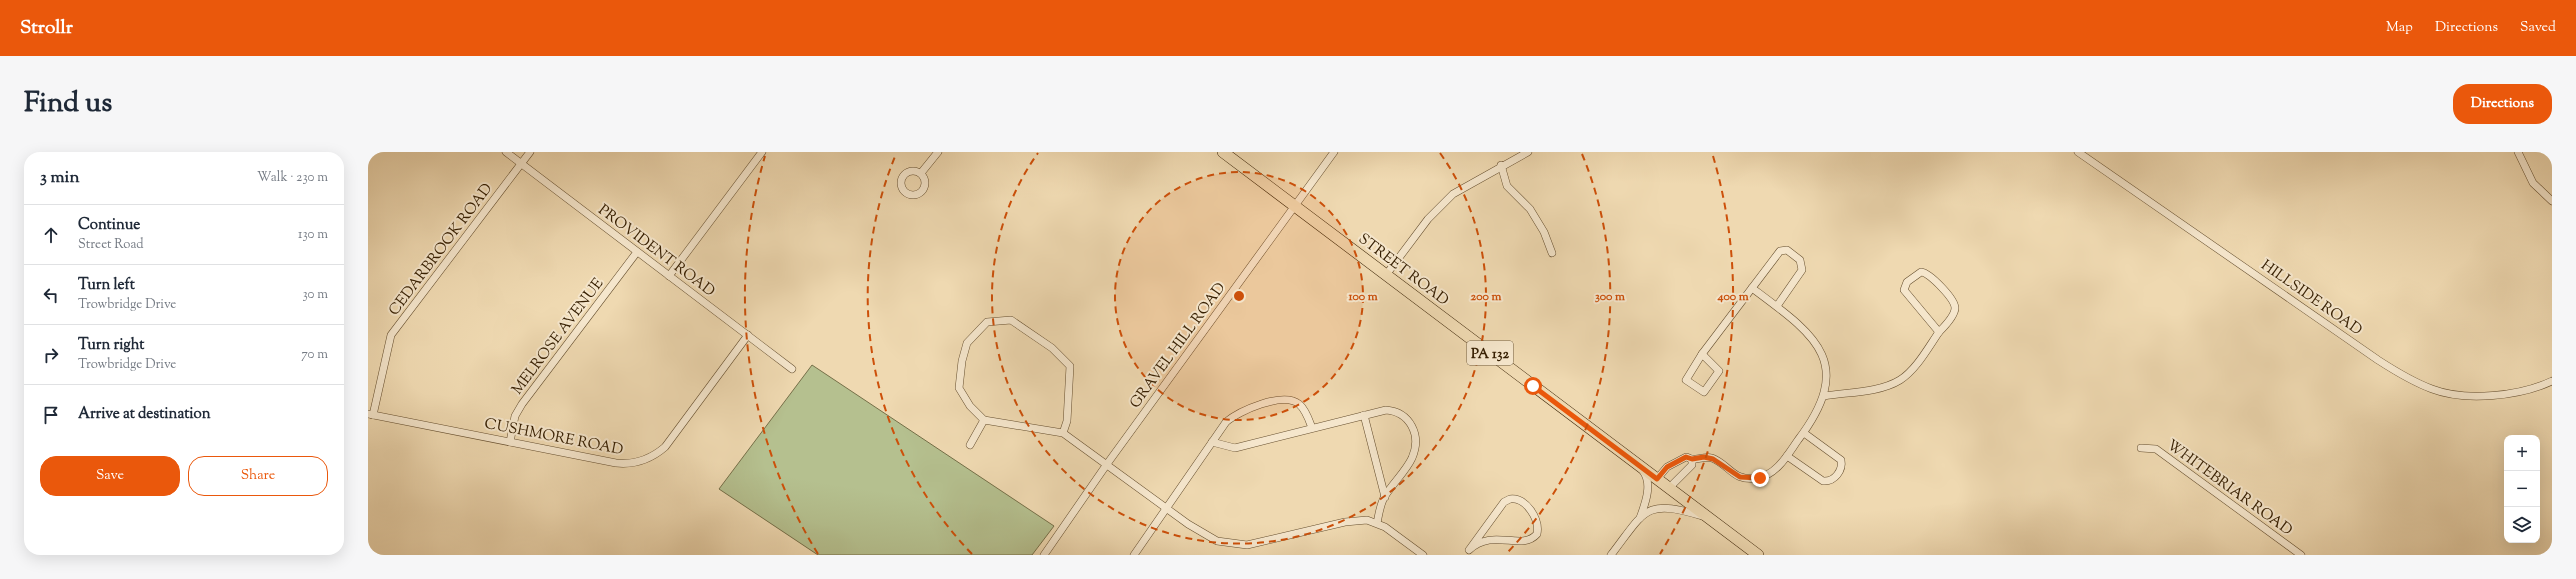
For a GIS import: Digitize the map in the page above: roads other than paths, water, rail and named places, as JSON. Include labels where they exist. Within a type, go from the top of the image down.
[{"type":"main road","name":"STREET ROAD","points":[[1223,152],[1758,555]]},
{"type":"street","name":"PROVIDENT ROAD","points":[[506,152],[792,369]]},
{"type":"street","name":"CEDARBROOK ROAD","points":[[371,414],[391,335],[530,152]]},
{"type":"street","points":[[670,276],[762,152]]},
{"type":"street","points":[[921,173],[938,152]]},
{"type":"street","name":"GRAVEL HILL ROAD","points":[[1044,555],[1106,464],[1334,152]]},
{"type":"street","points":[[1386,275],[1438,208],[1453,194],[1501,165],[1528,152]]},
{"type":"street","name":"HILLSIDE ROAD","points":[[2078,152],[2378,360],[2411,380],[2434,390],[2478,396],[2524,392],[2552,381]]},
{"type":"street","points":[[2518,152],[2533,183],[2552,201]]},
{"type":"street","points":[[1501,165],[1507,186],[1530,209],[1544,232],[1552,253]]},
{"type":"street","points":[[1702,354],[1719,371],[1704,392],[1686,380],[1702,354],[1780,251],[1787,250],[1802,262],[1802,270],[1777,306]]},
{"type":"street","name":"MELROSE AVENUE","points":[[510,442],[515,416],[522,404],[637,252]]},
{"type":"street","points":[[1824,396],[1886,386],[1900,380],[1908,374],[1954,312],[1954,303],[1930,275],[1921,272],[1907,282],[1904,290],[1939,332]]},
{"type":"street","points":[[1657,479],[1677,460],[1686,457],[1692,459],[1704,457],[1713,459],[1732,474],[1751,479],[1768,474],[1787,456],[1815,417],[1824,396],[1824,365],[1816,343],[1804,328],[1752,288]]},
{"type":"street","points":[[1063,433],[1067,421],[1070,366],[1052,348],[1011,320],[987,322],[967,343],[962,361],[959,388],[970,406],[984,420],[1063,433],[1166,508],[1209,537],[1236,545],[1247,545],[1345,522],[1367,520],[1377,523],[1423,555]]},
{"type":"street","name":"CUSHMORE ROAD","points":[[371,414],[616,463],[634,463],[650,458],[665,447],[748,335]]},
{"type":"street","points":[[1134,555],[1212,442],[1232,416],[1279,399],[1298,403],[1308,417],[1312,428]]},
{"type":"street","points":[[1212,442],[1235,448],[1364,415],[1386,410],[1394,411],[1407,418],[1415,431],[1413,456],[1385,497],[1377,523]]},
{"type":"street","points":[[1364,415],[1385,497]]},
{"type":"street","points":[[970,445],[984,420]]},
{"type":"street","points":[[1787,456],[1823,481],[1834,478],[1840,470],[1841,460],[1804,433]]},
{"type":"street","name":"WHITEBRIAR ROAD","points":[[2141,448],[2156,449],[2301,555]]},
{"type":"street","points":[[1669,488],[1692,465],[1692,459]]},
{"type":"street","points":[[1637,463],[1647,476],[1648,488],[1640,518]]},
{"type":"street","points":[[1514,498],[1526,504],[1538,528],[1533,538],[1525,542],[1490,539],[1481,542],[1467,553],[1504,502],[1514,498]]},
{"type":"street","points":[[1611,555],[1640,518],[1652,509],[1667,506],[1710,518]]}]
